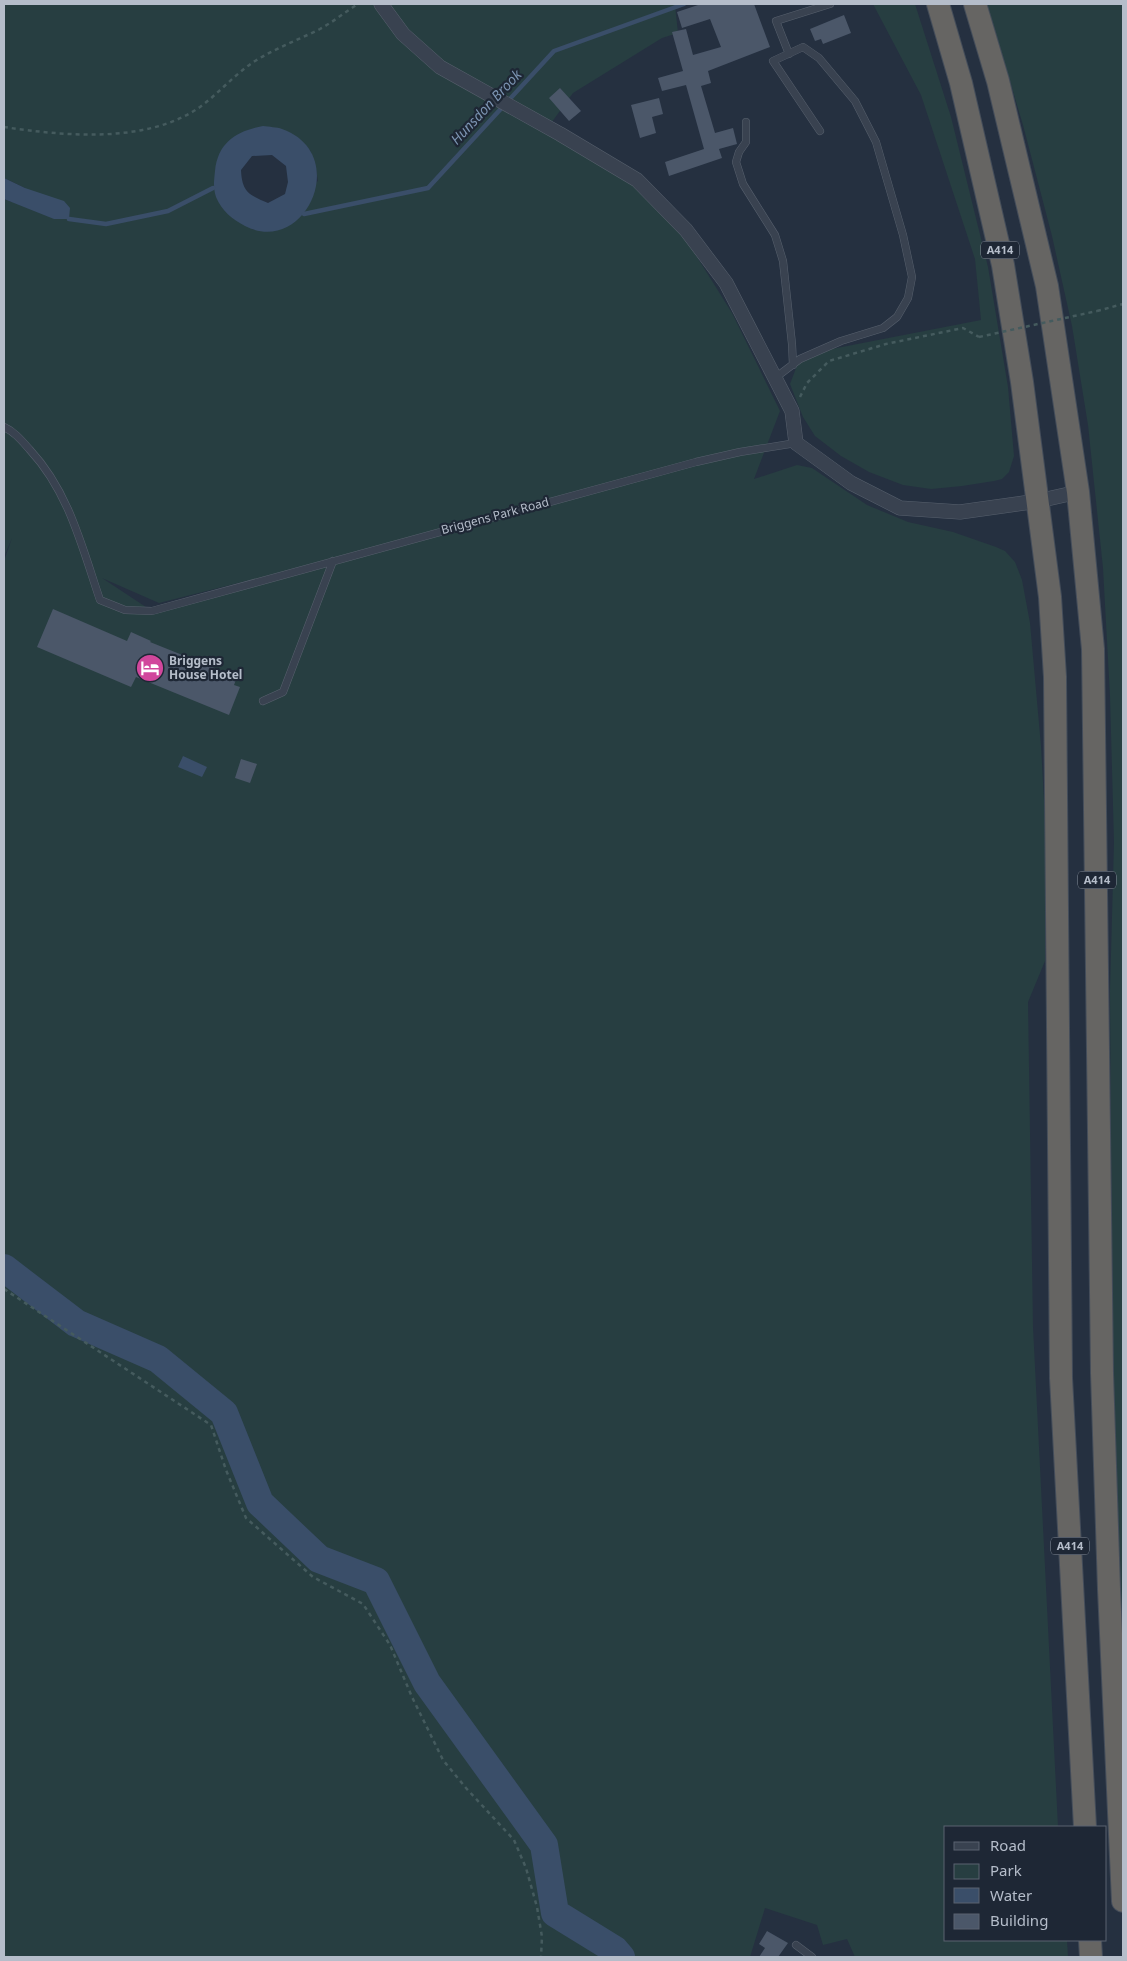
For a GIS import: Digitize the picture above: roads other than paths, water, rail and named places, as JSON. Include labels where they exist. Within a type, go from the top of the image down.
[{"type":"highway","name":"A414","points":[[938,4],[961,83],[1003,265],[1022,382],[1050,597],[1056,677],[1062,1378],[1085,1826]]},
{"type":"highway","name":"A414","points":[[975,4],[998,81],[1047,286],[1078,492],[1093,649],[1102,1373],[1109,1589],[1123,1901]]},
{"type":"highway","points":[[1090,1941],[1091,1957]]},
{"type":"street","points":[[381,4],[403,34],[440,67],[638,180],[686,230],[726,283],[792,411],[796,443],[851,483],[900,508],[960,512],[1038,501],[1078,492]]},
{"type":"lane","points":[[789,54],[776,21],[830,4]]},
{"type":"lane","points":[[775,378],[800,359],[841,341],[883,328],[890,323],[898,317],[908,298],[912,277],[903,235],[876,142],[855,102],[819,58],[803,47],[773,61],[820,131]]},
{"type":"lane","points":[[746,122],[746,142],[738,152],[736,162],[743,184],[775,236],[783,261],[793,365]]},
{"type":"lane","name":"Briggens Park Road","points":[[4,428],[13,432],[39,460],[58,488],[75,524],[100,600],[125,610],[152,610],[696,462],[740,452],[796,443]]},
{"type":"lane","points":[[263,702],[283,692],[333,561]]},
{"type":"lane","points":[[796,1945],[812,1957]]},
{"type":"water","points":[[263,126],[280,128],[303,142],[314,159],[317,179],[312,198],[302,216],[286,227],[267,232],[245,226],[232,217],[221,206],[214,190],[215,171],[220,152],[237,135]],"holes":[[[272,155],[286,166],[288,182],[285,194],[268,203],[251,195],[245,188],[241,170],[252,156]]]},
{"type":"water","points":[[4,178],[25,188],[64,201],[70,208],[69,219],[54,219],[4,199]]},
{"type":"water","points":[[183,756],[207,767],[202,777],[178,767]]},
{"type":"waterway","name":"Hunsdon Brook","points":[[304,214],[428,188],[554,51],[684,4]]},
{"type":"waterway","points":[[69,219],[106,224],[168,211],[213,188]]},
{"type":"waterway","points":[[4,1268],[76,1323],[158,1359],[224,1413],[260,1503],[319,1559],[376,1581],[427,1683],[544,1845],[555,1913],[615,1950],[621,1957]]},
{"type":"place","name":"Briggens House Hotel","points":[[150,668]]}]
